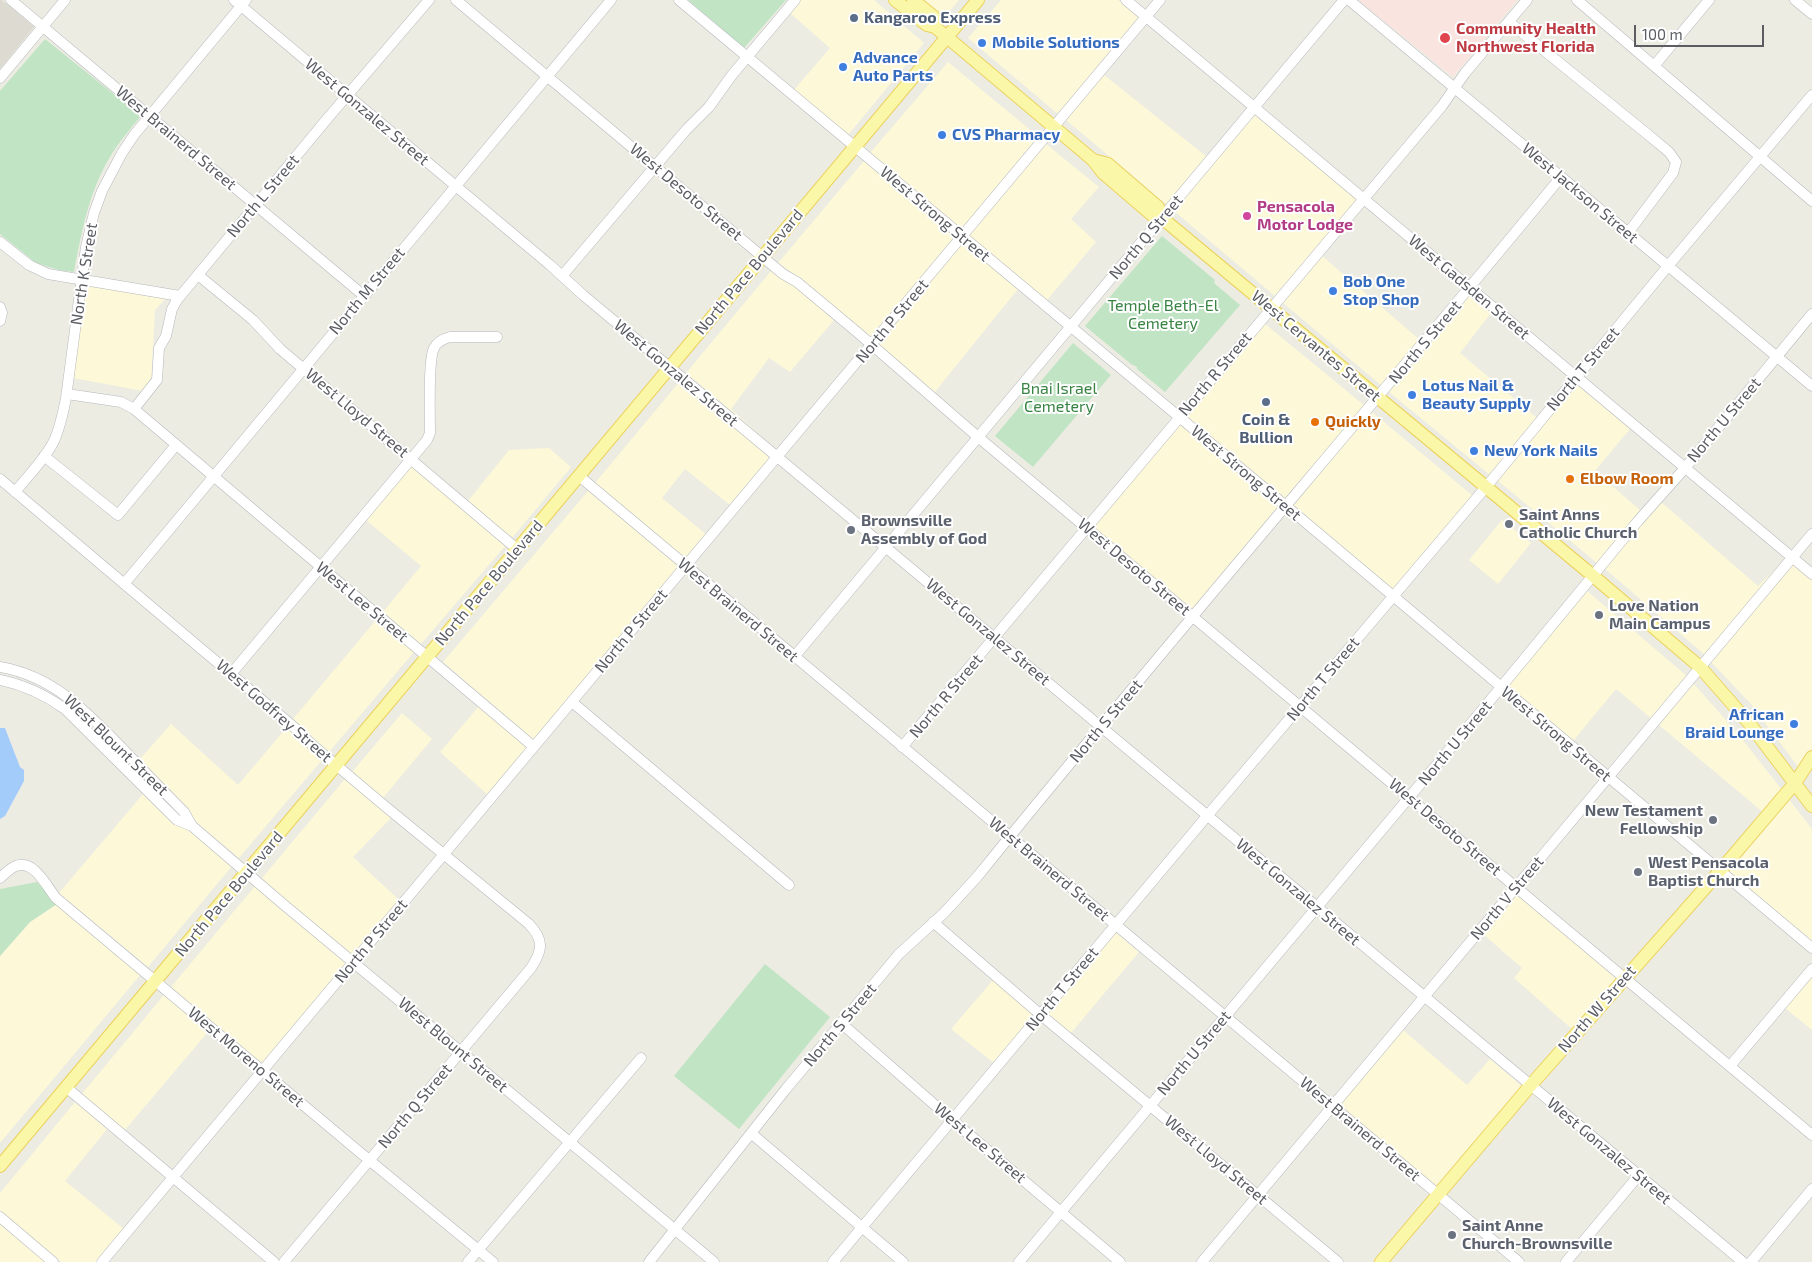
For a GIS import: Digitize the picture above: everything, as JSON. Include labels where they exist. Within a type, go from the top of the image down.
[{"type":"main road","name":"West Cervantes Street","points":[[895,0],[927,26],[935,27],[1093,160],[1103,174],[1146,210],[1152,215],[1162,218],[1700,667],[1740,712],[1812,806]]},
{"type":"main road","name":"West Cervantes Street","points":[[913,0],[934,17],[935,27]]},
{"type":"main road","name":"North Pace Boulevard","points":[[0,1166],[978,0]]},
{"type":"main road","name":"North W Street","points":[[1381,1262],[1530,1086],[1720,871],[1795,783],[1812,757]]},
{"type":"street","name":"West Brainerd Street","points":[[11,0],[363,295]]},
{"type":"street","points":[[0,78],[65,0]]},
{"type":"street","name":"North L Street","points":[[134,409],[157,380],[159,348],[166,336],[172,309],[180,296],[429,0]]},
{"type":"street","name":"West Desoto Street","points":[[456,0],[783,274],[797,282],[978,437],[1812,1135]]},
{"type":"street","name":"North M Street","points":[[124,584],[363,295],[611,0]]},
{"type":"street","name":"West Strong Street","points":[[679,0],[1812,948]]},
{"type":"street","points":[[562,276],[686,130],[709,107],[747,57],[795,0]]},
{"type":"street","name":"West Gadsden Street","points":[[1126,0],[1812,574]]},
{"type":"street","name":"North P Street","points":[[102,1262],[1160,0]]},
{"type":"street","name":"North Q Street","points":[[794,657],[1344,0]]},
{"type":"street","name":"West Jackson Street","points":[[1349,0],[1812,386]]},
{"type":"street","name":"North R Street","points":[[902,747],[1442,106],[1465,73],[1527,0]]},
{"type":"street","points":[[1577,0],[1812,201]]},
{"type":"street","points":[[1654,66],[1709,0]]},
{"type":"street","points":[[1795,0],[1812,14]]},
{"type":"street","name":"West Gonzalez Street","points":[[240,2],[348,96],[670,367],[1743,1262]]},
{"type":"street","name":"North K Street","points":[[14,492],[54,441],[62,417],[67,394],[89,231],[102,191],[122,153],[240,2]]},
{"type":"street","points":[[1509,22],[1646,133],[1668,152],[1676,162],[1673,173],[1628,233]]},
{"type":"street","name":"North T Street","points":[[833,1262],[1486,487],[1812,95]]},
{"type":"street","name":"North S Street","points":[[649,1262],[841,1023],[899,954],[944,913],[1010,837],[1561,177]]},
{"type":"street","points":[[0,242],[29,265],[57,276],[180,296]]},
{"type":"street","name":"West Lloyd Street","points":[[198,275],[253,320],[280,349],[517,550]]},
{"type":"street","points":[[0,307],[2,313],[0,321]]},
{"type":"street","name":"North U Street","points":[[1020,1262],[1812,314]]},
{"type":"street","points":[[232,674],[427,440],[430,433],[432,356],[434,348],[443,339],[450,337],[497,337]]},
{"type":"street","points":[[67,394],[122,402],[134,409]]},
{"type":"street","name":"West Lee Street","points":[[134,409],[534,747]]},
{"type":"street","points":[[44,456],[118,516],[176,445]]},
{"type":"street","name":"West Brainerd Street","points":[[579,476],[1519,1262]]},
{"type":"street","name":"West Godfrey Street","points":[[0,480],[232,674],[337,765],[529,924],[538,936],[541,946]]},
{"type":"street","name":"North V Street","points":[[1202,1262],[1812,534]]},
{"type":"street","name":"West Blount Street","points":[[0,667],[32,676],[55,687],[76,703],[184,812],[192,826]]},
{"type":"street","name":"West Blount Street","points":[[0,680],[25,686],[65,709],[177,820],[192,826],[282,904],[714,1262]]},
{"type":"street","points":[[572,702],[789,885]]},
{"type":"street","points":[[97,739],[105,731]]},
{"type":"street","name":"West Moreno Street","points":[[1,877],[15,866],[28,866],[33,869],[56,898],[493,1262]]},
{"type":"street","name":"West Lloyd Street","points":[[934,922],[1041,1015],[1338,1262]]},
{"type":"street","name":"North Q Street","points":[[284,1262],[531,968],[540,953],[541,946]]},
{"type":"street","points":[[1730,1066],[1812,969]]},
{"type":"street","name":"West Lee Street","points":[[841,1023],[1120,1262]]},
{"type":"street","points":[[468,1262],[641,1058]]},
{"type":"street","points":[[67,1088],[274,1262]]},
{"type":"street","points":[[752,1134],[903,1262]]},
{"type":"street","points":[[1566,1262],[1639,1175]]},
{"type":"street","points":[[1751,1262],[1812,1189]]},
{"type":"street","points":[[0,1217],[53,1262]]},
{"type":"shaded area","points":[[0,0],[34,27],[0,69]]},
{"type":"shaded area","points":[[801,0],[874,0],[924,43],[848,135],[794,90],[830,48],[790,13]]},
{"type":"shaded area","points":[[923,0],[959,0],[944,18]]},
{"type":"shaded area","points":[[1001,0],[1118,0],[1140,18],[1059,115],[968,38]]},
{"type":"shaded area","name":"Community Health Northwest Florida","points":[[1358,0],[1517,0],[1453,77]]},
{"type":"shaded area","points":[[948,62],[1040,138],[962,230],[870,153]]},
{"type":"shaded area","points":[[1104,75],[1207,157],[1167,205],[1066,120]]},
{"type":"shaded area","points":[[1254,114],[1357,199],[1275,296],[1174,211]]},
{"type":"shaded area","points":[[1046,144],[1099,187],[1071,219],[1096,242],[1047,300],[969,236]]},
{"type":"shaded area","points":[[864,161],[956,238],[871,339],[800,278],[778,263]]},
{"type":"shaded area","points":[[963,243],[1018,289],[934,393],[878,345]]},
{"type":"shaded area","points":[[1321,255],[1420,340],[1382,386],[1282,302]]},
{"type":"shaded area","points":[[772,270],[834,320],[790,372],[769,358],[731,409],[767,441],[686,373]]},
{"type":"shaded area","points":[[85,285],[165,299],[155,310],[151,381],[143,391],[73,378]]},
{"type":"shaded area","points":[[1469,295],[1491,313],[1460,353],[1537,418],[1490,475],[1389,392]]},
{"type":"shaded area","points":[[1264,323],[1365,406],[1286,500],[1185,416]]},
{"type":"shaded area","points":[[680,381],[771,458],[731,506],[685,469],[662,498],[707,535],[686,560],[595,483]]},
{"type":"shaded area","points":[[1576,384],[1630,429],[1595,471],[1641,511],[1597,563],[1497,480]]},
{"type":"shaded area","points":[[1372,412],[1473,496],[1393,590],[1293,505]]},
{"type":"shaded area","points":[[1179,424],[1280,507],[1193,610],[1093,526]]},
{"type":"shaded area","points":[[549,448],[571,467],[512,538],[468,501],[509,450]]},
{"type":"shaded area","points":[[411,466],[505,546],[421,644],[383,612],[421,566],[366,520]]},
{"type":"shaded area","points":[[588,491],[679,567],[534,740],[443,662]]},
{"type":"shaded area","points":[[1661,502],[1758,586],[1786,559],[1705,655],[1604,568]]},
{"type":"shaded area","points":[[1502,520],[1531,543],[1498,584],[1469,560]]},
{"type":"shaded area","points":[[1793,564],[1812,581],[1812,749],[1799,768],[1751,704],[1711,662]]},
{"type":"shaded area","points":[[1586,590],[1687,676],[1652,719],[1616,689],[1573,741],[1508,686]]},
{"type":"shaded area","points":[[376,620],[414,652],[329,752],[293,719]]},
{"type":"shaded area","points":[[1693,683],[1734,729],[1783,791],[1764,813],[1659,725]]},
{"type":"shaded area","points":[[479,706],[527,748],[488,795],[440,752]]},
{"type":"shaded area","points":[[402,713],[432,739],[383,798],[352,772]]},
{"type":"shaded area","points":[[171,724],[238,785],[287,727],[322,760],[239,858],[196,822],[188,808],[140,759]]},
{"type":"shaded area","points":[[345,779],[391,818],[353,857],[399,900],[353,955],[262,878]]},
{"type":"shaded area","points":[[143,794],[173,824],[192,832],[232,866],[148,967],[59,893]]},
{"type":"shaded area","points":[[1788,798],[1812,829],[1812,941],[1727,870]]},
{"type":"shaded area","points":[[255,886],[346,963],[263,1064],[171,987]]},
{"type":"shaded area","points":[[1516,894],[1618,978],[1573,1030],[1514,978],[1522,968],[1483,934]]},
{"type":"shaded area","points":[[57,904],[141,974],[0,1143],[0,956],[30,922]]},
{"type":"shaded area","points":[[1116,933],[1139,952],[1071,1033],[1048,1014]]},
{"type":"shaded area","points":[[1812,976],[1812,1030],[1785,1008]]},
{"type":"shaded area","points":[[993,980],[1035,1016],[994,1063],[951,1029]]},
{"type":"shaded area","points":[[164,995],[208,1032],[124,1131],[81,1095]]},
{"type":"shaded area","points":[[1403,1030],[1467,1085],[1490,1059],[1523,1087],[1438,1188],[1340,1105]]},
{"type":"shaded area","points":[[75,1102],[107,1129],[65,1181],[124,1229],[96,1262],[61,1262],[0,1211],[0,1193]]},
{"type":"shaded area","points":[[0,1224],[45,1262],[0,1262]]},
{"type":"green space","points":[[688,0],[786,0],[744,48]]},
{"type":"green space","points":[[45,39],[141,116],[115,149],[99,178],[88,208],[74,272],[59,270],[36,263],[0,234],[0,91]]},
{"type":"green space","name":"Temple Beth-El Cemetery","points":[[1162,236],[1215,280],[1214,283],[1240,305],[1165,392],[1085,326]]},
{"type":"green space","name":"Bnai Israel Cemetery","points":[[1073,343],[1111,375],[1033,467],[995,436]]},
{"type":"green space","points":[[37,882],[57,904],[30,922],[0,956],[0,889]]},
{"type":"green space","points":[[765,964],[830,1017],[739,1129],[674,1076]]},
{"type":"water","points":[[0,728],[5,728],[20,767],[24,770],[24,781],[5,816],[0,819]]},
{"type":"place","name":"Kangaroo Express","points":[[854,18]]},
{"type":"place","name":"Community Health Northwest Florida","points":[[1445,38]]},
{"type":"place","name":"Mobile Solutions","points":[[982,43]]},
{"type":"place","name":"Advance Auto Parts","points":[[843,67]]},
{"type":"place","name":"CVS Pharmacy","points":[[942,135]]},
{"type":"place","name":"Pensacola Motor Lodge","points":[[1247,216]]},
{"type":"place","name":"Bob One Stop Shop","points":[[1333,291]]},
{"type":"place","name":"Lotus Nail & Beauty Supply","points":[[1412,395]]},
{"type":"place","name":"Coin & Bullion","points":[[1266,402]]},
{"type":"place","name":"Quickly","points":[[1315,422]]},
{"type":"place","name":"New York Nails","points":[[1474,451]]},
{"type":"place","name":"Elbow Room","points":[[1570,479]]},
{"type":"place","name":"Saint Anns Catholic Church","points":[[1509,524]]},
{"type":"place","name":"Brownsville Assembly of God","points":[[851,530]]},
{"type":"place","name":"Love Nation Main Campus","points":[[1599,615]]},
{"type":"place","name":"African Braid Lounge","points":[[1794,724]]},
{"type":"place","name":"New Testament Fellowship","points":[[1713,820]]},
{"type":"place","name":"West Pensacola Baptist Church","points":[[1638,872]]},
{"type":"place","name":"Saint Anne Church-Brownsville","points":[[1452,1235]]}]
